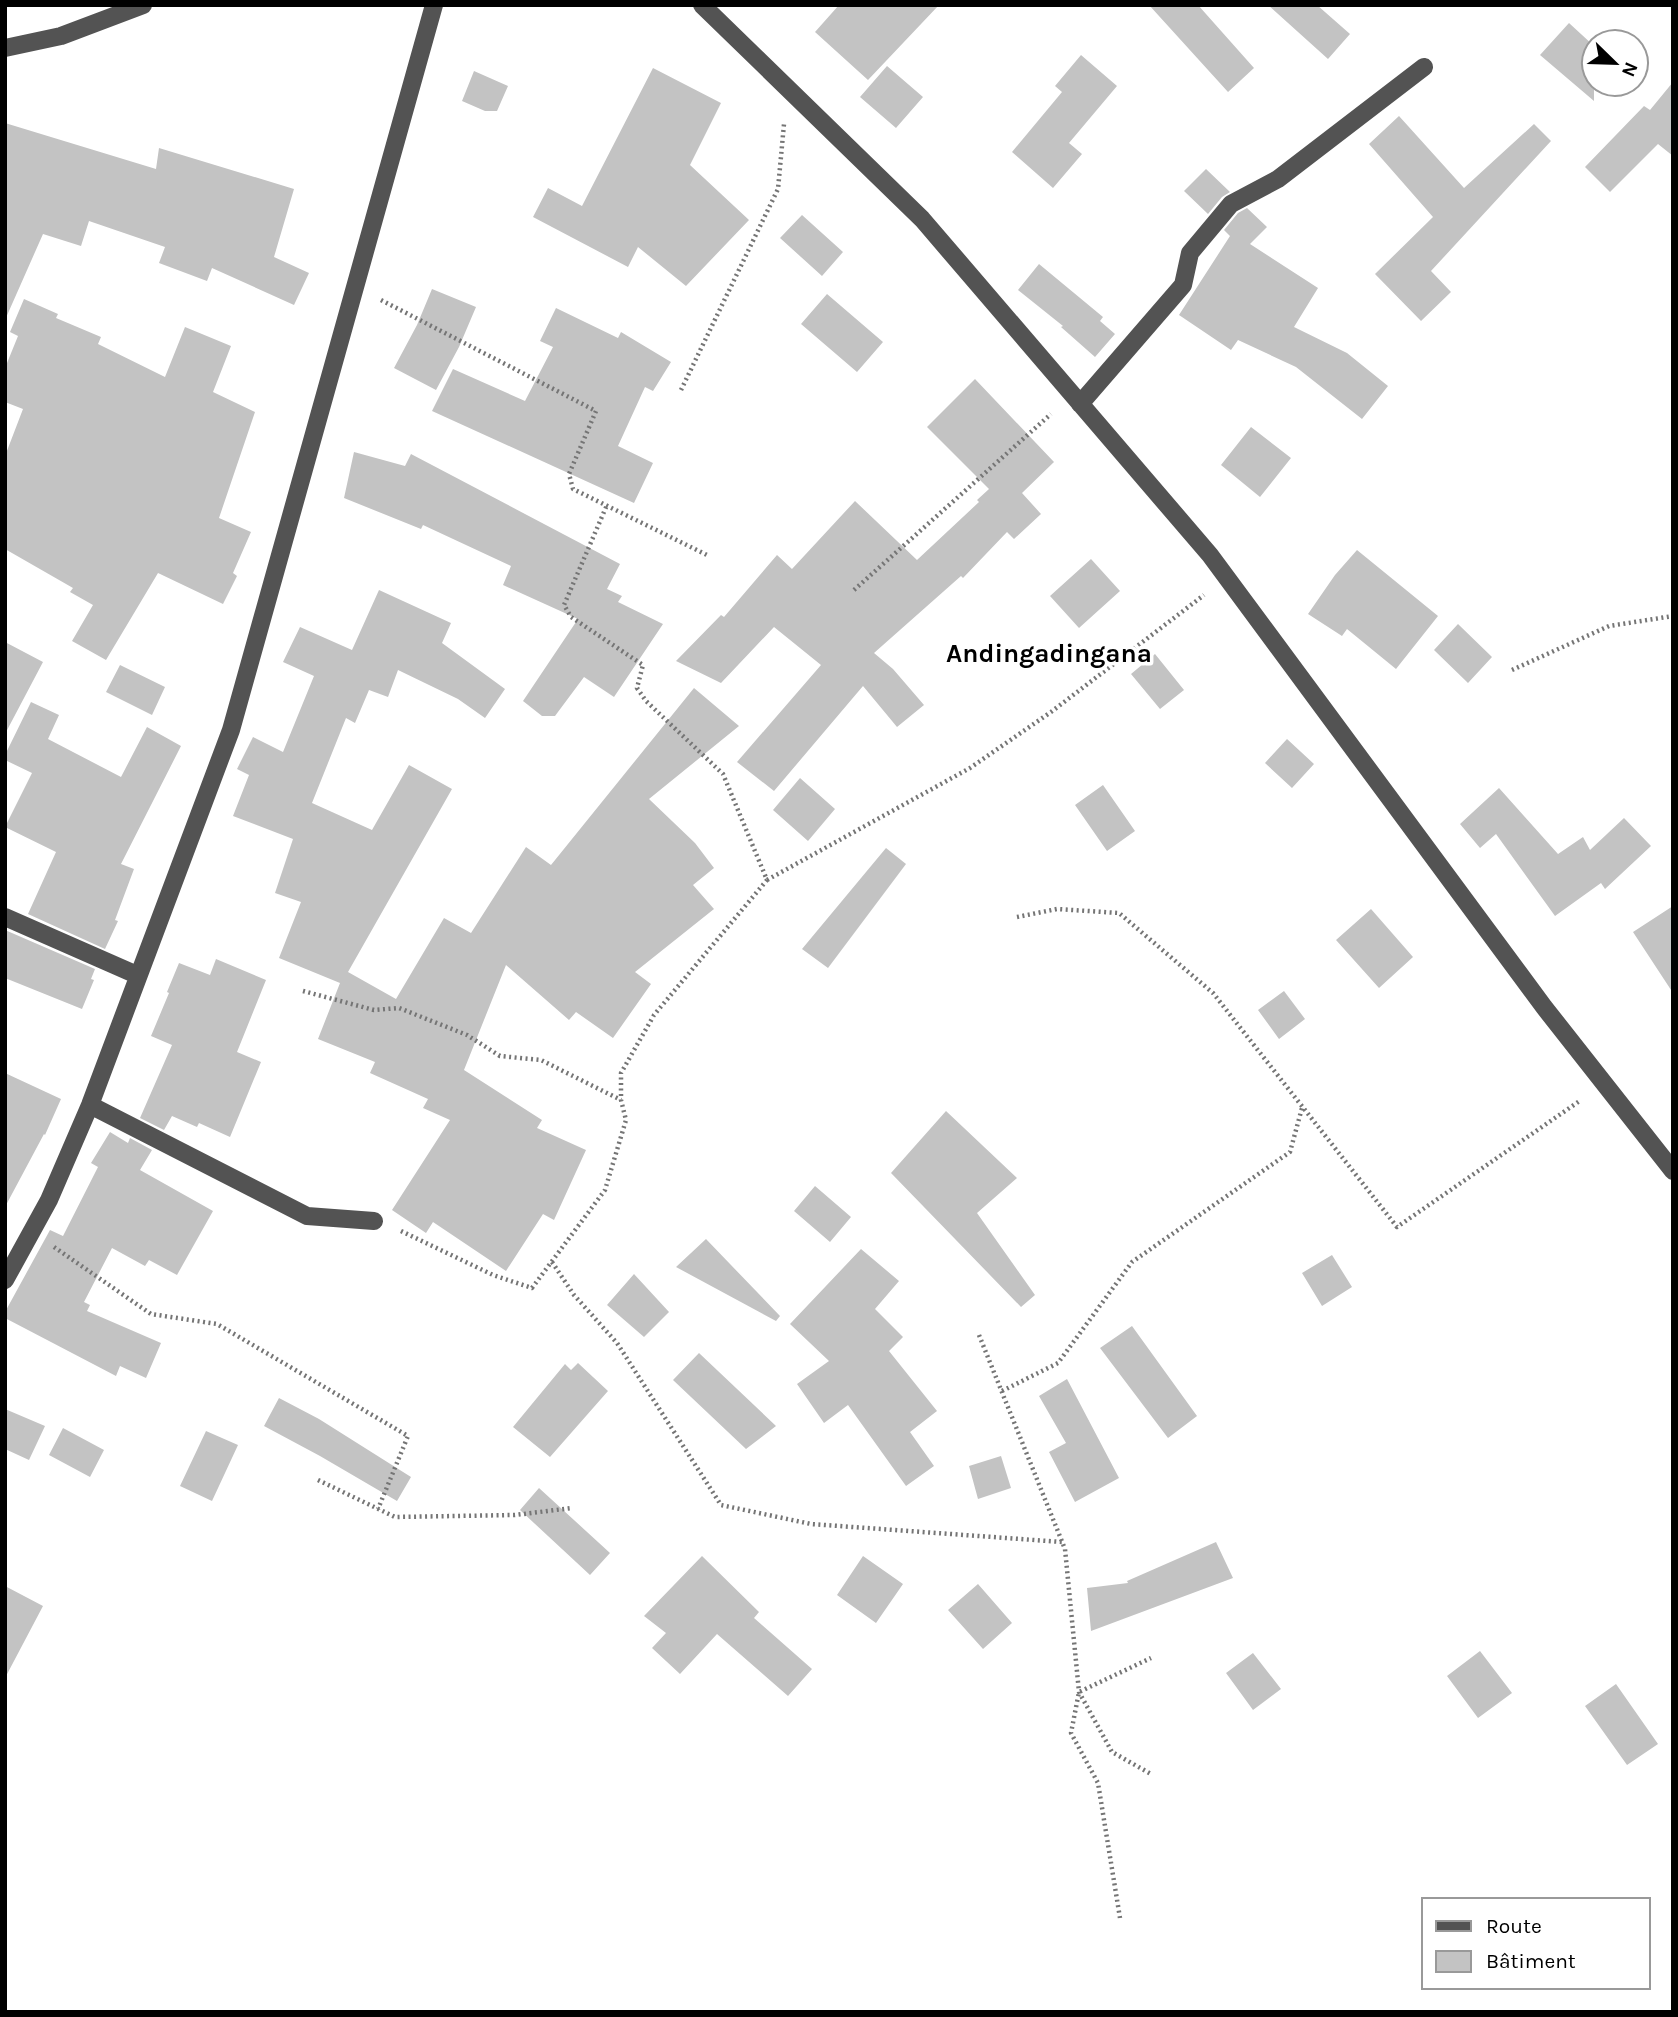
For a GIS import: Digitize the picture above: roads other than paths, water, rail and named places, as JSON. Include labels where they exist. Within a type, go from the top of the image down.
[{"type":"street","points":[[5,48],[61,36],[143,5]]},
{"type":"street","points":[[5,1280],[49,1200],[90,1105],[231,730],[434,5]]},
{"type":"street","points":[[702,5],[922,219],[1227,578],[1535,996],[1673,1171]]},
{"type":"street","points":[[1076,399],[1183,285],[1190,253],[1231,204],[1278,179],[1424,67]]},
{"type":"street","points":[[5,917],[137,975]]},
{"type":"street","points":[[90,1105],[307,1216],[374,1221]]},
{"type":"district","name":"Andingadingana","points":[[1049,653]]}]
